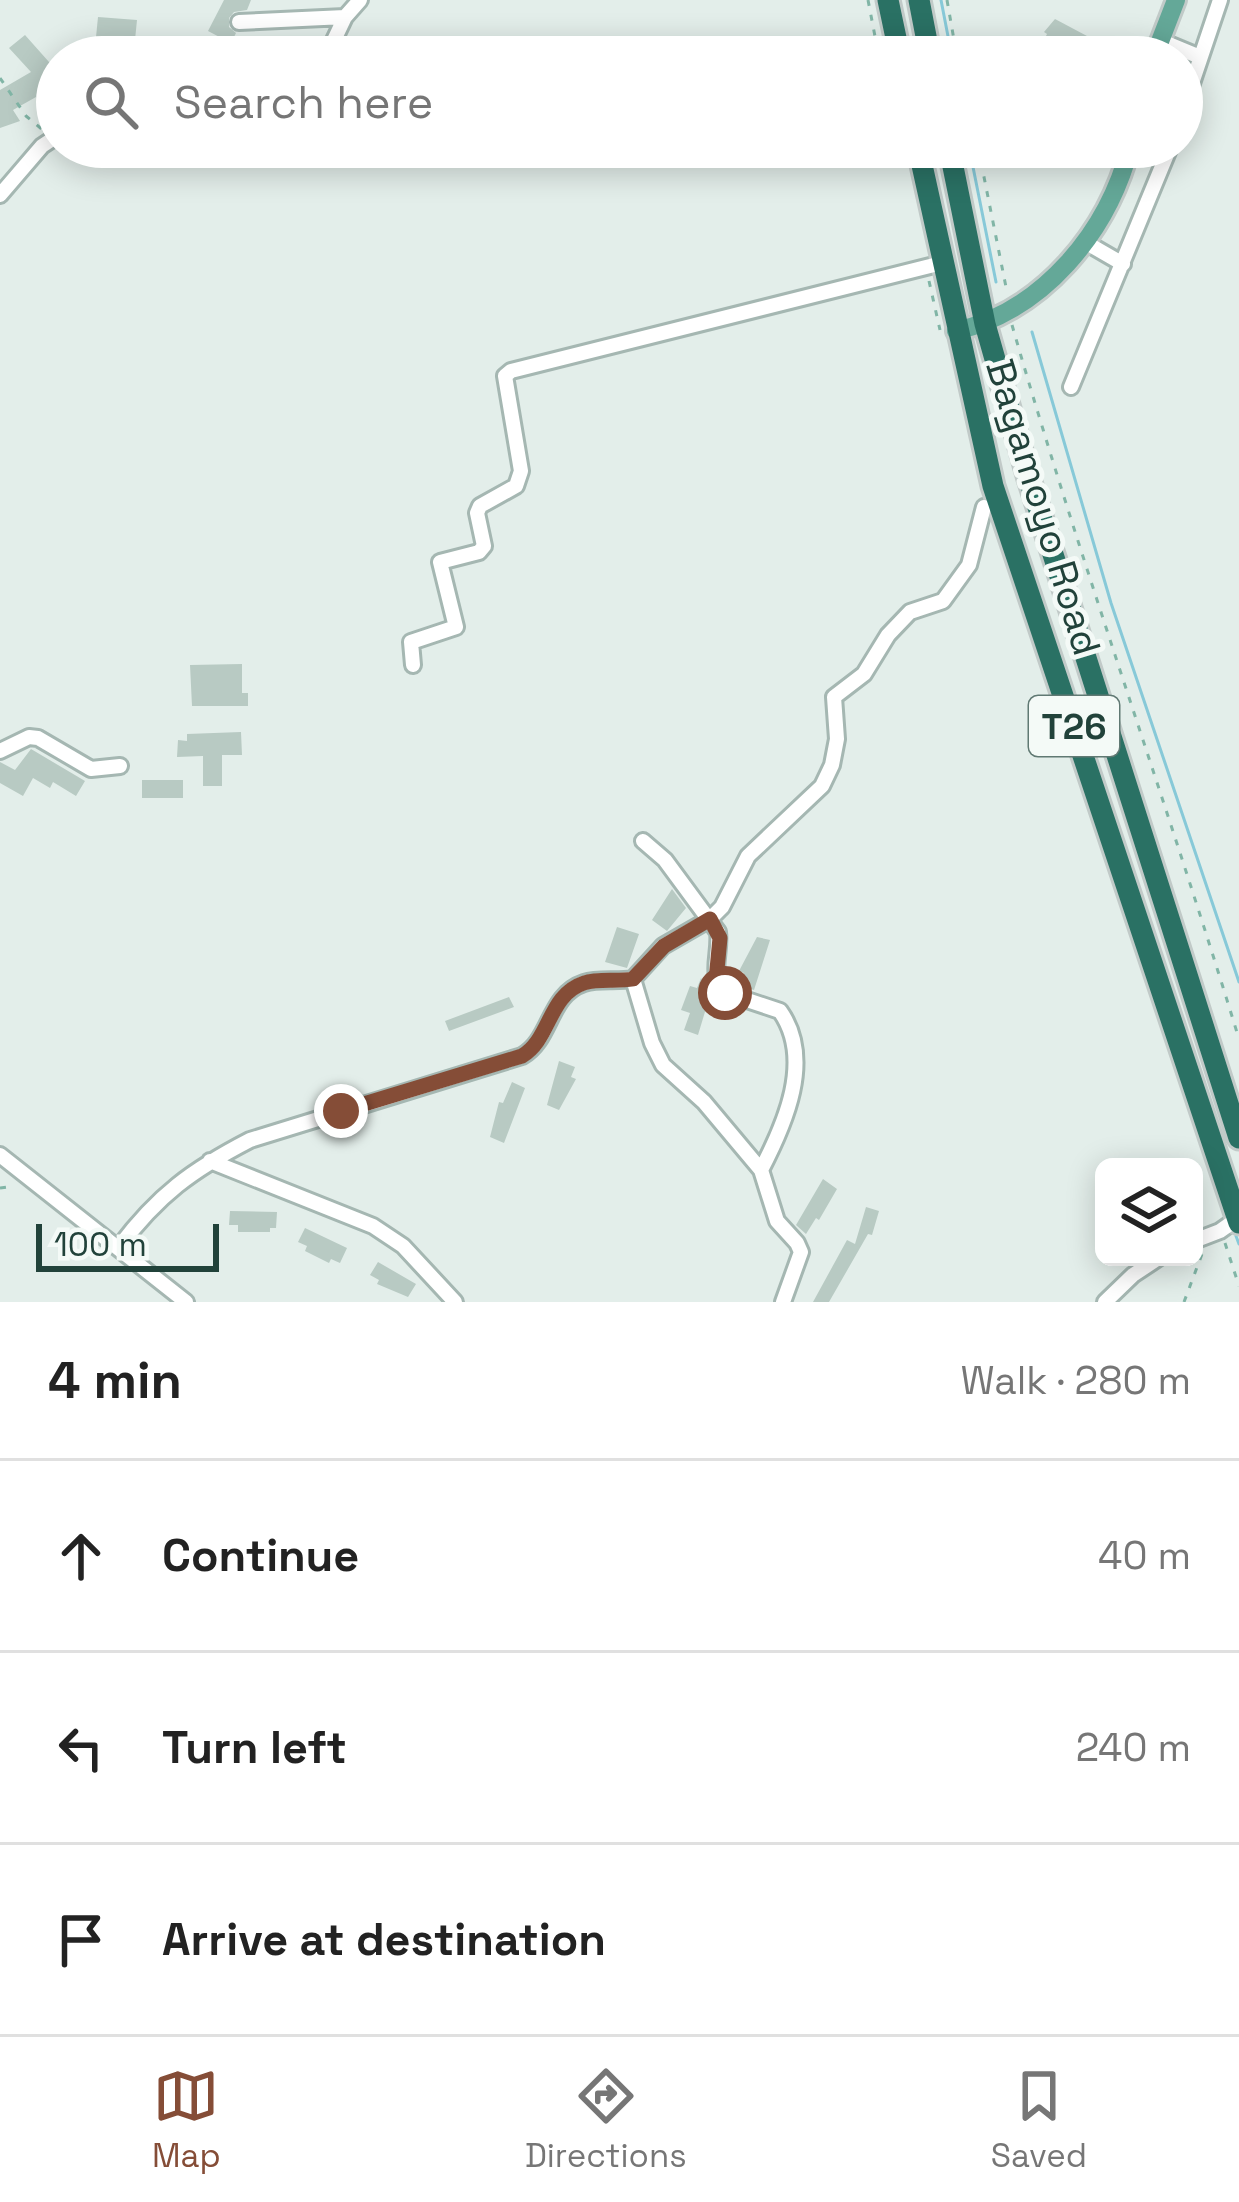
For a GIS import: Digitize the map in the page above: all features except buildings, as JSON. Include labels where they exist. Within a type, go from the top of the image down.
[{"type":"highway","points":[[888,0],[896,36]]},
{"type":"highway","points":[[919,0],[926,36]]},
{"type":"highway","name":"Bagamoyo Road","points":[[922,168],[993,486],[1238,1221]]},
{"type":"highway","name":"Bagamoyo Road","points":[[953,168],[985,324],[1029,479],[1234,1104],[1239,1138]]},
{"type":"main road","points":[[1161,36],[1176,0]]},
{"type":"main road","points":[[956,332],[1009,314],[1041,289],[1085,242],[1125,168]]},
{"type":"street","points":[[336,36],[360,0]]},
{"type":"street","points":[[1203,46],[1220,0]]},
{"type":"street","points":[[239,22],[345,17]]},
{"type":"street","points":[[0,195],[36,157]]},
{"type":"street","points":[[1071,387],[1161,168]]},
{"type":"street","points":[[1085,242],[1123,263]]},
{"type":"street","points":[[413,665],[411,642],[456,627],[440,562],[484,547],[477,513],[480,506],[516,486],[521,471],[505,376],[942,263]]},
{"type":"street","points":[[119,1247],[151,1206],[210,1161],[250,1140],[522,1056],[538,1043],[551,1015],[572,989],[592,981],[633,979],[664,946],[710,919],[722,907],[748,856],[822,786],[837,739],[834,697],[864,674],[888,635],[910,612],[943,601],[969,565],[984,506]]},
{"type":"street","points":[[0,751],[28,737],[38,738],[91,769],[121,766]]},
{"type":"street","points":[[643,842],[665,860],[720,938],[719,987],[780,1011],[788,1025],[793,1086],[789,1114],[761,1170]]},
{"type":"street","points":[[633,979],[664,1065],[704,1102],[761,1170],[771,1210],[801,1252],[783,1302]]},
{"type":"street","points":[[1203,1117],[1234,1104]]},
{"type":"street","points":[[0,1155],[187,1302]]},
{"type":"street","points":[[210,1161],[373,1226],[403,1246],[455,1302]]},
{"type":"street","points":[[1203,1237],[1238,1221]]},
{"type":"street","points":[[1105,1302],[1149,1266]]},
{"type":"path","points":[[868,0],[876,36]]},
{"type":"path","points":[[947,0],[954,36]]},
{"type":"path","points":[[0,78],[36,123]]},
{"type":"path","points":[[983,168],[1006,272],[1009,314],[1138,734],[1239,1039]]},
{"type":"path","points":[[1184,1302],[1194,1266]]},
{"type":"waterway","points":[[941,0],[948,36]]},
{"type":"waterway","points":[[973,168],[996,282]]},
{"type":"waterway","points":[[1032,332],[1111,603],[1239,982]]},
{"type":"waterway","points":[[1236,1236],[1239,1244]]},
{"type":"route","points":[[341,1111],[522,1056],[538,1043],[561,999],[572,989],[592,981],[637,977],[656,952],[710,919],[720,938],[716,980],[725,993]]}]
